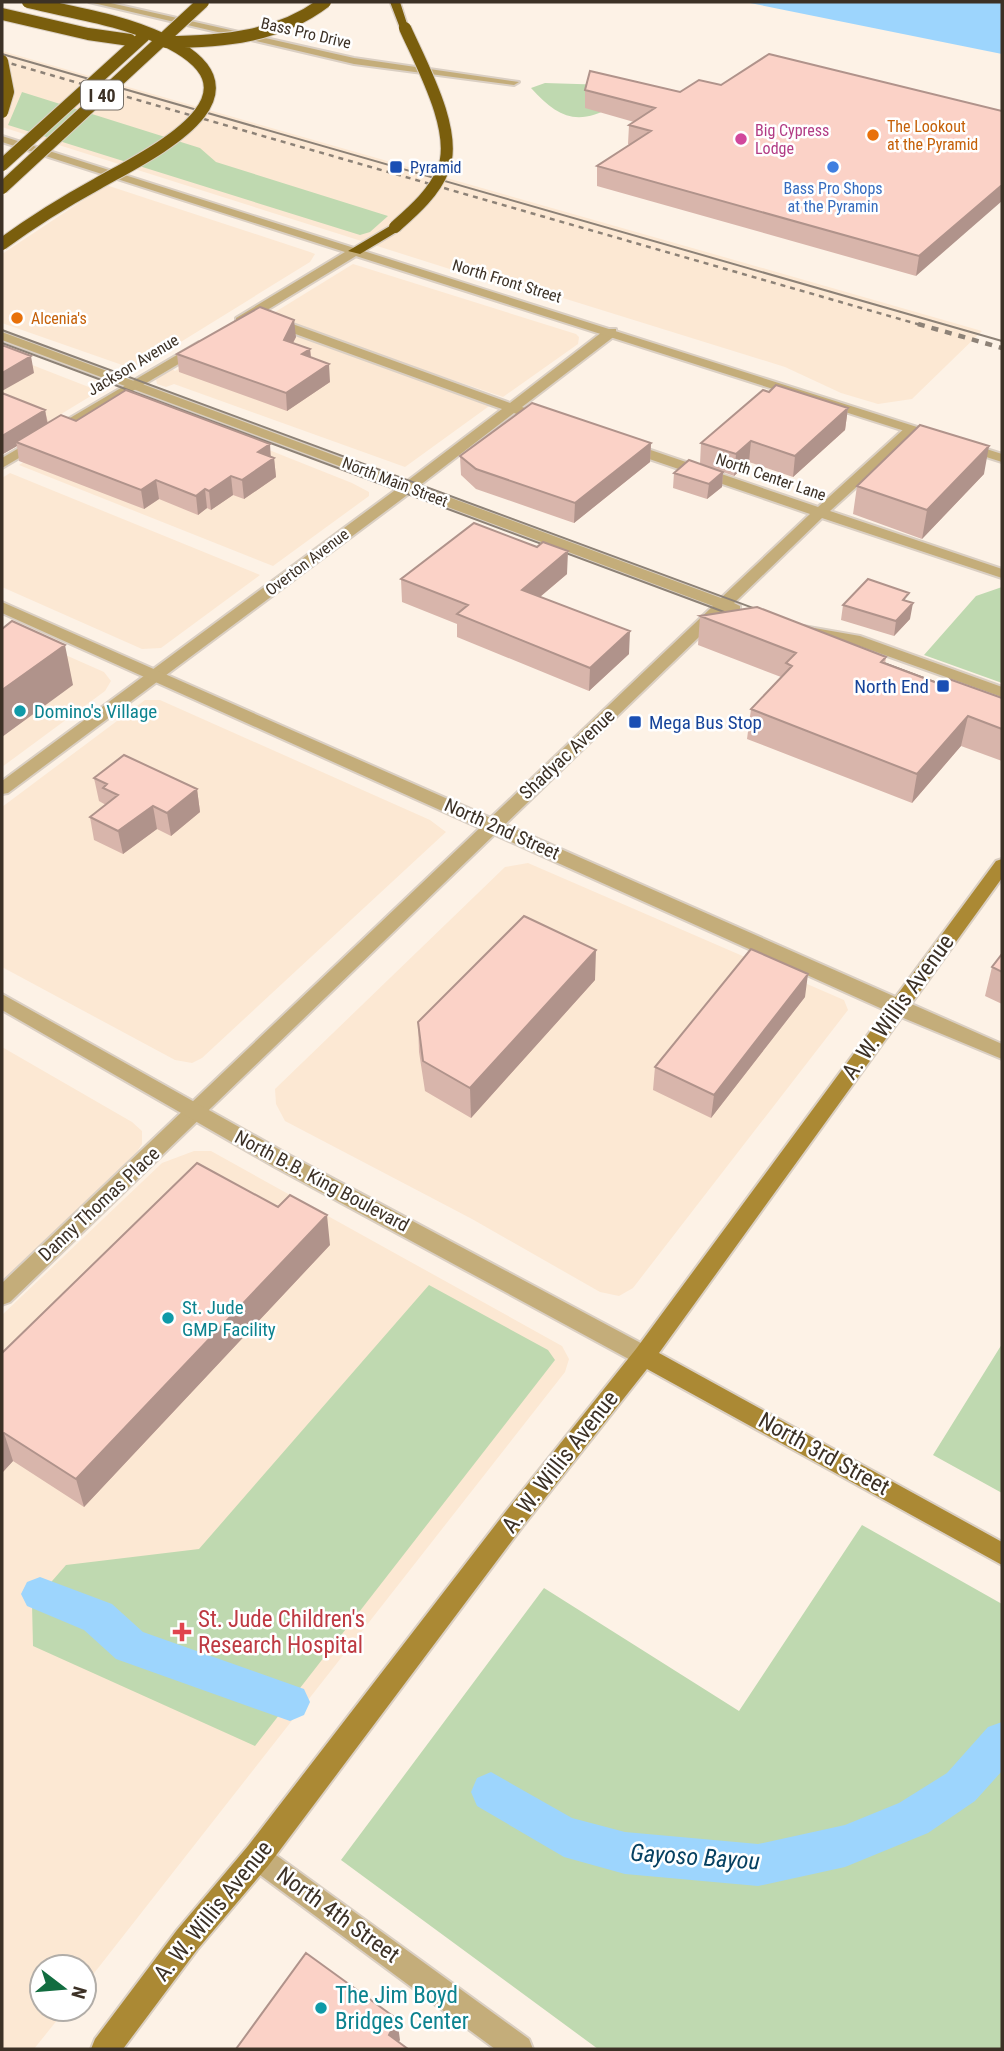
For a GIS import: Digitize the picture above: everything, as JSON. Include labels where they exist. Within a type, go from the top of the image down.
[{"type":"highway","points":[[2,244],[175,137],[199,115],[208,95],[209,81],[205,72],[181,50],[160,38],[27,2]]},
{"type":"highway","name":"I 40","points":[[2,188],[203,2]]},
{"type":"highway","points":[[2,14],[88,34],[175,42],[218,39],[275,27],[301,18],[325,2]]},
{"type":"highway","points":[[355,251],[395,227],[422,202],[447,162],[444,129],[395,2]]},
{"type":"highway","name":"I 40","points":[[2,165],[181,3]]},
{"type":"highway","points":[[2,61],[8,85],[2,112]]},
{"type":"main road","name":"A. W. Willis Avenue","points":[[105,2049],[187,1940],[258,1856],[515,1518],[644,1356],[1002,865]]},
{"type":"main road","name":"North 3rd Street","points":[[644,1356],[1002,1554]]},
{"type":"street","name":"Bass Pro Drive","points":[[94,2],[354,61],[514,82]]},
{"type":"street","name":"North Front Street","points":[[2,139],[1002,458]]},
{"type":"street","points":[[229,327],[355,251]]},
{"type":"street","points":[[251,314],[564,426]]},
{"type":"street","name":"Overton Avenue","points":[[2,789],[408,487],[611,332]]},
{"type":"street","name":"North Main Street","points":[[4,340],[750,614]]},
{"type":"street","name":"Jackson Avenue","points":[[2,464],[208,340]]},
{"type":"street","name":"Shadyac Avenue","points":[[196,1112],[820,512],[911,430]]},
{"type":"street","name":"North Center Lane","points":[[615,443],[1002,574]]},
{"type":"street","name":"North 2nd Street","points":[[2,607],[1002,1052]]},
{"type":"street","points":[[817,650],[788,628],[854,639],[1002,692]]},
{"type":"street","name":"North B.B. King Boulevard","points":[[2,1001],[196,1112],[644,1356]]},
{"type":"street","name":"Danny Thomas Place","points":[[2,1296],[196,1112]]},
{"type":"street","name":"North 4th Street","points":[[258,1856],[519,2049]]},
{"type":"shaded area","points":[[2,51],[982,331],[912,399],[878,404],[841,393],[785,367],[534,289],[497,284],[2,127]]},
{"type":"shaded area","points":[[106,185],[315,254],[310,262],[145,364],[125,366],[2,323],[2,254]]},
{"type":"shaded area","points":[[353,264],[576,334],[579,337],[578,344],[503,397],[267,317]]},
{"type":"shaded area","points":[[258,320],[492,404],[405,467],[174,384],[166,387],[157,384],[156,379],[172,369],[175,371]]},
{"type":"shaded area","points":[[4,354],[99,391],[2,450]]},
{"type":"shaded area","points":[[141,399],[352,483],[369,492],[369,496],[273,566],[19,465],[115,405]]},
{"type":"shaded area","points":[[10,473],[260,575],[161,648],[142,649],[2,587],[2,478]]},
{"type":"shaded area","points":[[2,627],[104,672],[111,681],[105,691],[2,767]]},
{"type":"shaded area","points":[[145,700],[160,700],[430,820],[446,832],[202,1058],[192,1063],[175,1060],[2,967],[2,807]]},
{"type":"shaded area","points":[[528,863],[844,1000],[848,1010],[633,1288],[619,1296],[600,1292],[472,1219],[285,1121],[276,1104],[275,1089],[505,867]]},
{"type":"shaded area","points":[[2,1047],[132,1122],[142,1131],[142,1144],[133,1158],[2,1282]]},
{"type":"shaded area","name":"St. Jude Children's Research Hospital","points":[[194,1151],[211,1151],[562,1346],[569,1359],[565,1372],[98,1968],[98,1953],[28,1953],[28,2023],[55,2023],[34,2049],[2,2049],[2,1315],[162,1163]]},
{"type":"green space","points":[[545,83],[609,85],[613,106],[589,116],[568,116],[550,106],[531,88]]},
{"type":"green space","points":[[22,92],[200,148],[216,162],[388,216],[370,232],[360,235],[8,125]]},
{"type":"green space","points":[[1002,587],[1002,683],[924,655],[976,596]]},
{"type":"green space","points":[[429,1285],[548,1350],[555,1360],[255,1746],[33,1646],[32,1604],[66,1565],[199,1549]]},
{"type":"green space","points":[[1002,1344],[1002,1493],[933,1455]]},
{"type":"green space","points":[[862,1525],[1002,1604],[1002,2049],[598,2049],[341,1860],[544,1588],[739,1711]]},
{"type":"water","points":[[745,2],[1002,2],[1002,54]]},
{"type":"building","points":[[769,54],[1002,111],[1002,185],[919,256],[597,166],[651,131],[629,125],[655,108],[585,90],[590,71],[680,92],[699,80],[721,85]]},
{"type":"building","points":[[260,307],[294,320],[284,340],[310,349],[302,354],[329,364],[286,393],[177,354]]},
{"type":"building","points":[[2,345],[31,356],[2,373]]},
{"type":"building","points":[[776,385],[848,408],[795,456],[751,441],[736,454],[701,443],[763,390],[769,392]]},
{"type":"building","points":[[126,390],[270,444],[258,452],[274,458],[242,480],[231,476],[209,491],[205,489],[196,496],[156,480],[141,490],[16,442],[61,415],[76,421]]},
{"type":"building","points":[[2,393],[45,410],[2,436]]},
{"type":"building","points":[[532,403],[651,443],[575,503],[476,469],[460,456]]},
{"type":"building","points":[[920,425],[989,446],[927,510],[857,486]]},
{"type":"building","points":[[689,460],[723,472],[709,484],[674,473]]},
{"type":"building","points":[[474,523],[537,547],[543,542],[568,551],[522,590],[630,631],[590,668],[457,614],[468,605],[401,579]]},
{"type":"building","points":[[868,579],[909,593],[903,600],[913,603],[896,621],[843,605]]},
{"type":"building","points":[[757,607],[886,657],[881,662],[945,686],[949,679],[1002,698],[1002,729],[968,716],[917,774],[751,709],[792,666],[786,663],[796,653],[700,616]]},
{"type":"building","points":[[12,621],[65,645],[2,690],[2,629]]},
{"type":"building","points":[[124,755],[197,789],[167,813],[153,806],[118,831],[90,817],[118,795],[103,788],[107,784],[94,778]]},
{"type":"building","points":[[524,916],[596,950],[470,1088],[423,1061],[418,1022]]},
{"type":"building","points":[[751,949],[808,974],[714,1095],[655,1067]]},
{"type":"building","points":[[1002,954],[1002,972],[992,967]]},
{"type":"building","name":"St. Jude GMP Facility","points":[[197,1163],[278,1207],[290,1195],[327,1215],[76,1479],[4,1433],[2,1435],[2,1353]]},
{"type":"building","name":"The Jim Boyd Bridges Center","points":[[306,1953],[397,2019],[389,2035],[408,2049],[236,2049]]},
{"type":"waterway","name":"Gayoso Bayou","points":[[40,1594],[98,1617],[130,1646],[290,1702]]},
{"type":"waterway","name":"Gayoso Bayou","points":[[491,1792],[564,1836],[625,1853],[689,1861],[758,1865],[845,1846],[913,1818],[961,1787],[1002,1741]]},
{"type":"tram line","points":[[2,54],[1002,341]]},
{"type":"tram line","points":[[2,330],[772,615]]},
{"type":"tram line","points":[[2,343],[743,619]]},
{"type":"tram line","points":[[868,657],[937,683]]},
{"type":"railway","points":[[2,61],[924,326]]},
{"type":"railway","points":[[918,324],[1002,348]]},
{"type":"place","name":"The Lookout at the Pyramid","points":[[873,135]]},
{"type":"place","name":"Big Cypress Lodge","points":[[741,139]]},
{"type":"place","name":"Pyramid","points":[[396,167]]},
{"type":"place","name":"Bass Pro Shops at the Pyramin","points":[[833,167]]},
{"type":"place","name":"Alcenia's","points":[[17,318]]},
{"type":"place","name":"North End","points":[[943,686]]},
{"type":"place","name":"Domino's Village","points":[[20,711]]},
{"type":"place","name":"Mega Bus Stop","points":[[635,722]]},
{"type":"place","name":"St. Jude GMP Facility","points":[[168,1318]]},
{"type":"place","name":"St. Jude Children's Research Hospital","points":[[182,1632]]},
{"type":"place","name":"The Jim Boyd Bridges Center","points":[[321,2008]]}]
